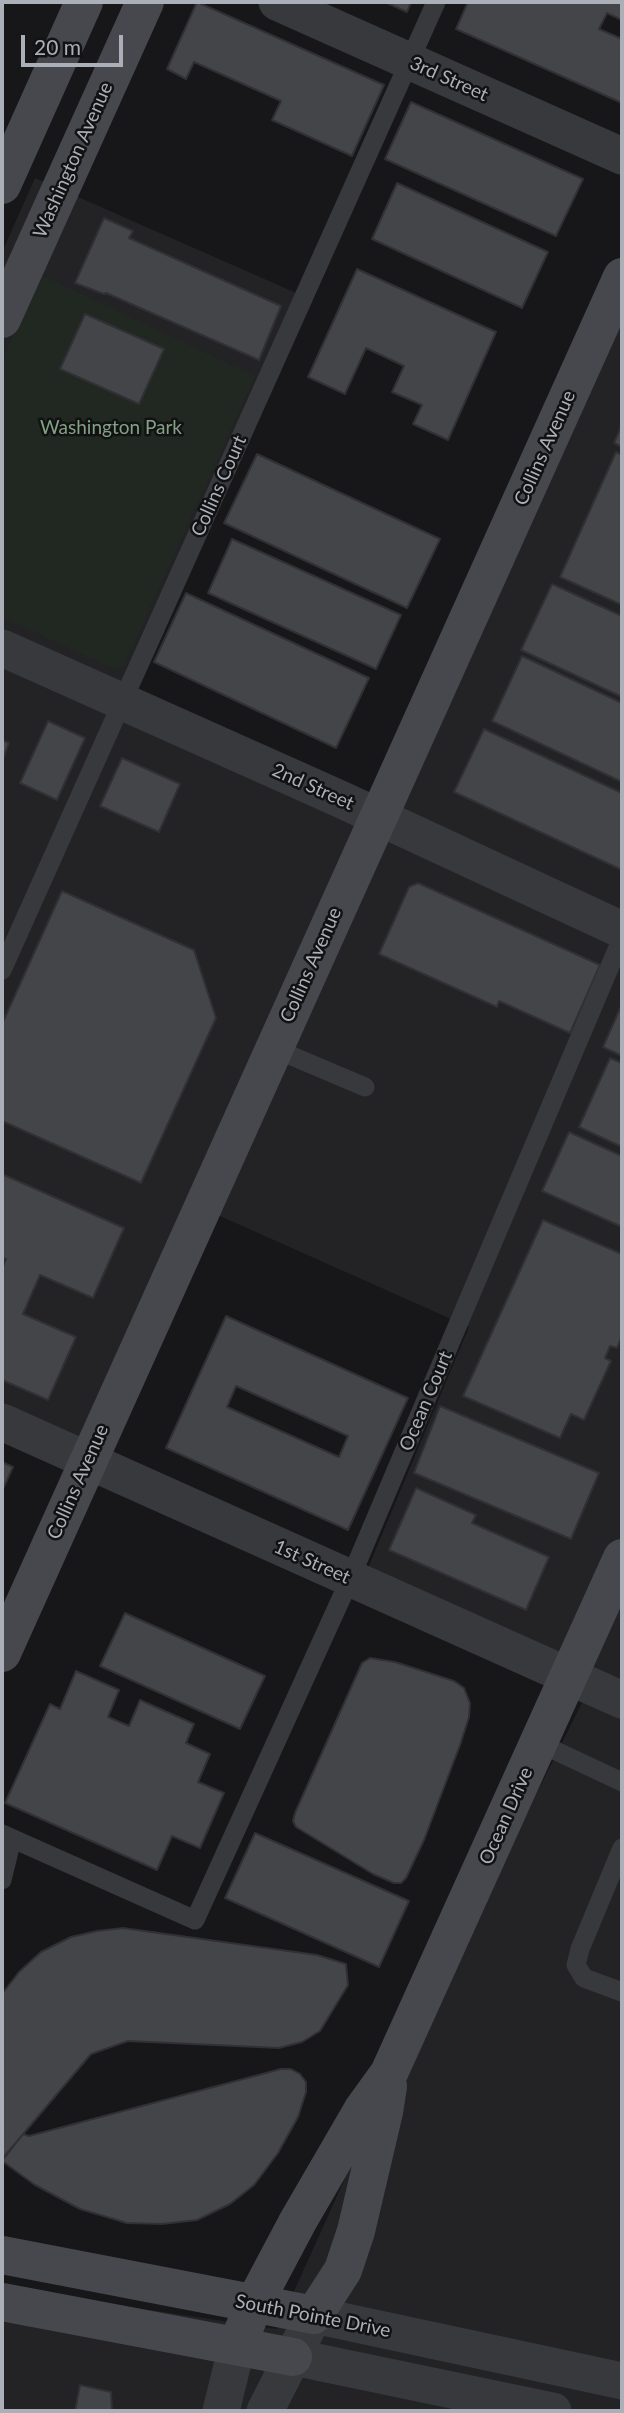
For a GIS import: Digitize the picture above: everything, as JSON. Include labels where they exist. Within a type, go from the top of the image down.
[{"type":"street","points":[[2,185],[84,2]]},
{"type":"street","name":"Washington Avenue","points":[[2,319],[145,2]]},
{"type":"street","name":"3rd Street","points":[[277,2],[622,156]]},
{"type":"street","name":"Collins Avenue","points":[[2,1653],[622,276]]},
{"type":"street","name":"2nd Street","points":[[2,648],[622,930]]},
{"type":"street","name":"1st Street","points":[[2,1422],[622,1700]]},
{"type":"street","name":"Ocean Drive","points":[[221,2411],[237,2346],[254,2304],[363,2109],[389,2073],[622,1558]]},
{"type":"street","name":"Ocean Drive","points":[[265,2411],[314,2315],[343,2270],[356,2231],[384,2112],[389,2073]]},
{"type":"street","name":"South Pointe Drive","points":[[2,2255],[314,2315],[622,2381]]},
{"type":"street","points":[[2,2302],[293,2357],[552,2411]]},
{"type":"lane","name":"Collins Court","points":[[2,970],[436,2]]},
{"type":"lane","name":"Ocean Court","points":[[7,1836],[195,1920],[350,1579],[622,938]]},
{"type":"lane","points":[[274,1048],[365,1087]]},
{"type":"lane","points":[[539,1743],[622,1782]]},
{"type":"lane","points":[[2,1880],[7,1836]]},
{"type":"lane","points":[[622,1848],[580,1949],[576,1965],[584,1978],[622,1992]]},
{"type":"shaded area","points":[[35,178],[303,296],[123,701],[377,817],[622,276],[622,2411],[2,2411],[2,2288],[277,2329],[360,2145],[597,1673],[368,1568],[469,1327],[202,1208],[88,1460],[2,1422],[2,252]]},
{"type":"green space","name":"Washington Park","points":[[39,274],[255,376],[123,667],[113,668],[2,617],[2,362]]},
{"type":"building","points":[[197,2],[384,85],[352,156],[272,120],[281,101],[194,62],[186,79],[167,69]]},
{"type":"building","points":[[385,2],[411,2],[407,12]]},
{"type":"building","points":[[468,2],[622,2],[622,20],[607,13],[599,29],[622,39],[622,103],[456,29]]},
{"type":"building","points":[[411,102],[583,179],[556,236],[385,159]]},
{"type":"building","points":[[397,183],[548,252],[522,308],[372,239]]},
{"type":"building","points":[[104,218],[133,231],[129,238],[281,306],[259,360],[106,293],[75,283]]},
{"type":"building","points":[[357,269],[496,332],[448,440],[413,424],[422,405],[392,392],[404,366],[366,348],[345,394],[308,377]]},
{"type":"building","points":[[85,314],[164,349],[139,404],[60,369]]},
{"type":"building","points":[[622,425],[622,447],[614,443]]},
{"type":"building","points":[[616,452],[622,455],[622,605],[560,577]]},
{"type":"building","points":[[257,454],[440,539],[407,608],[224,523]]},
{"type":"building","points":[[232,539],[401,615],[376,669],[208,593]]},
{"type":"building","points":[[552,584],[622,616],[622,697],[521,650]]},
{"type":"building","points":[[186,593],[369,678],[336,748],[154,662]]},
{"type":"building","points":[[522,656],[622,703],[622,782],[492,721]]},
{"type":"building","points":[[48,721],[85,738],[57,800],[20,783]]},
{"type":"building","points":[[484,729],[622,793],[622,870],[454,792]]},
{"type":"building","points":[[2,740],[9,743],[2,761]]},
{"type":"building","points":[[122,758],[180,784],[159,832],[100,806]]},
{"type":"building","points":[[418,883],[600,965],[570,1033],[499,1001],[497,1007],[379,954],[409,887]]},
{"type":"building","points":[[62,891],[194,950],[216,1018],[141,1183],[2,1121],[2,1024]]},
{"type":"building","points":[[622,1004],[622,1056],[603,1047]]},
{"type":"building","points":[[610,1058],[622,1063],[622,1147],[579,1127]]},
{"type":"building","points":[[569,1132],[622,1156],[622,1227],[542,1191]]},
{"type":"building","points":[[2,1174],[124,1228],[93,1298],[40,1275],[23,1314],[76,1337],[48,1400],[2,1380],[2,1269],[6,1259],[2,1258]]},
{"type":"building","points":[[543,1220],[622,1254],[622,1336],[617,1348],[610,1346],[605,1358],[611,1361],[584,1420],[571,1414],[560,1438],[463,1396]]},
{"type":"building","points":[[226,1316],[408,1398],[348,1530],[166,1448]],"holes":[[[236,1386],[348,1436],[339,1457],[227,1407]]]},
{"type":"building","points":[[440,1406],[599,1473],[571,1539],[414,1473]]},
{"type":"building","points":[[2,1462],[13,1467],[2,1491]]},
{"type":"building","points":[[416,1488],[476,1515],[472,1523],[549,1557],[526,1610],[389,1550]]},
{"type":"building","points":[[125,1613],[265,1676],[240,1729],[100,1666]]},
{"type":"building","points":[[370,1658],[395,1662],[454,1681],[464,1688],[470,1703],[469,1717],[460,1745],[424,1840],[401,1883],[394,1883],[373,1874],[296,1827],[293,1821],[362,1663]]},
{"type":"building","points":[[76,1671],[119,1690],[108,1717],[129,1726],[140,1700],[194,1724],[186,1743],[210,1754],[198,1782],[224,1793],[200,1848],[172,1836],[157,1870],[5,1803],[50,1704],[60,1709]]},
{"type":"building","points":[[255,1833],[409,1901],[379,1967],[225,1898]]},
{"type":"building","points":[[123,1928],[317,1955],[346,1964],[348,1985],[320,2031],[302,2042],[279,2048],[128,2041],[91,2054],[2,2159],[2,1994],[19,1972],[41,1952],[71,1937]]},
{"type":"building","points":[[281,2069],[291,2069],[300,2074],[306,2082],[306,2092],[298,2117],[278,2153],[254,2185],[230,2204],[197,2220],[162,2224],[127,2223],[80,2209],[35,2185],[2,2161],[23,2134],[29,2136]]},
{"type":"building","points":[[80,2385],[111,2392],[112,2411],[75,2411]]}]
